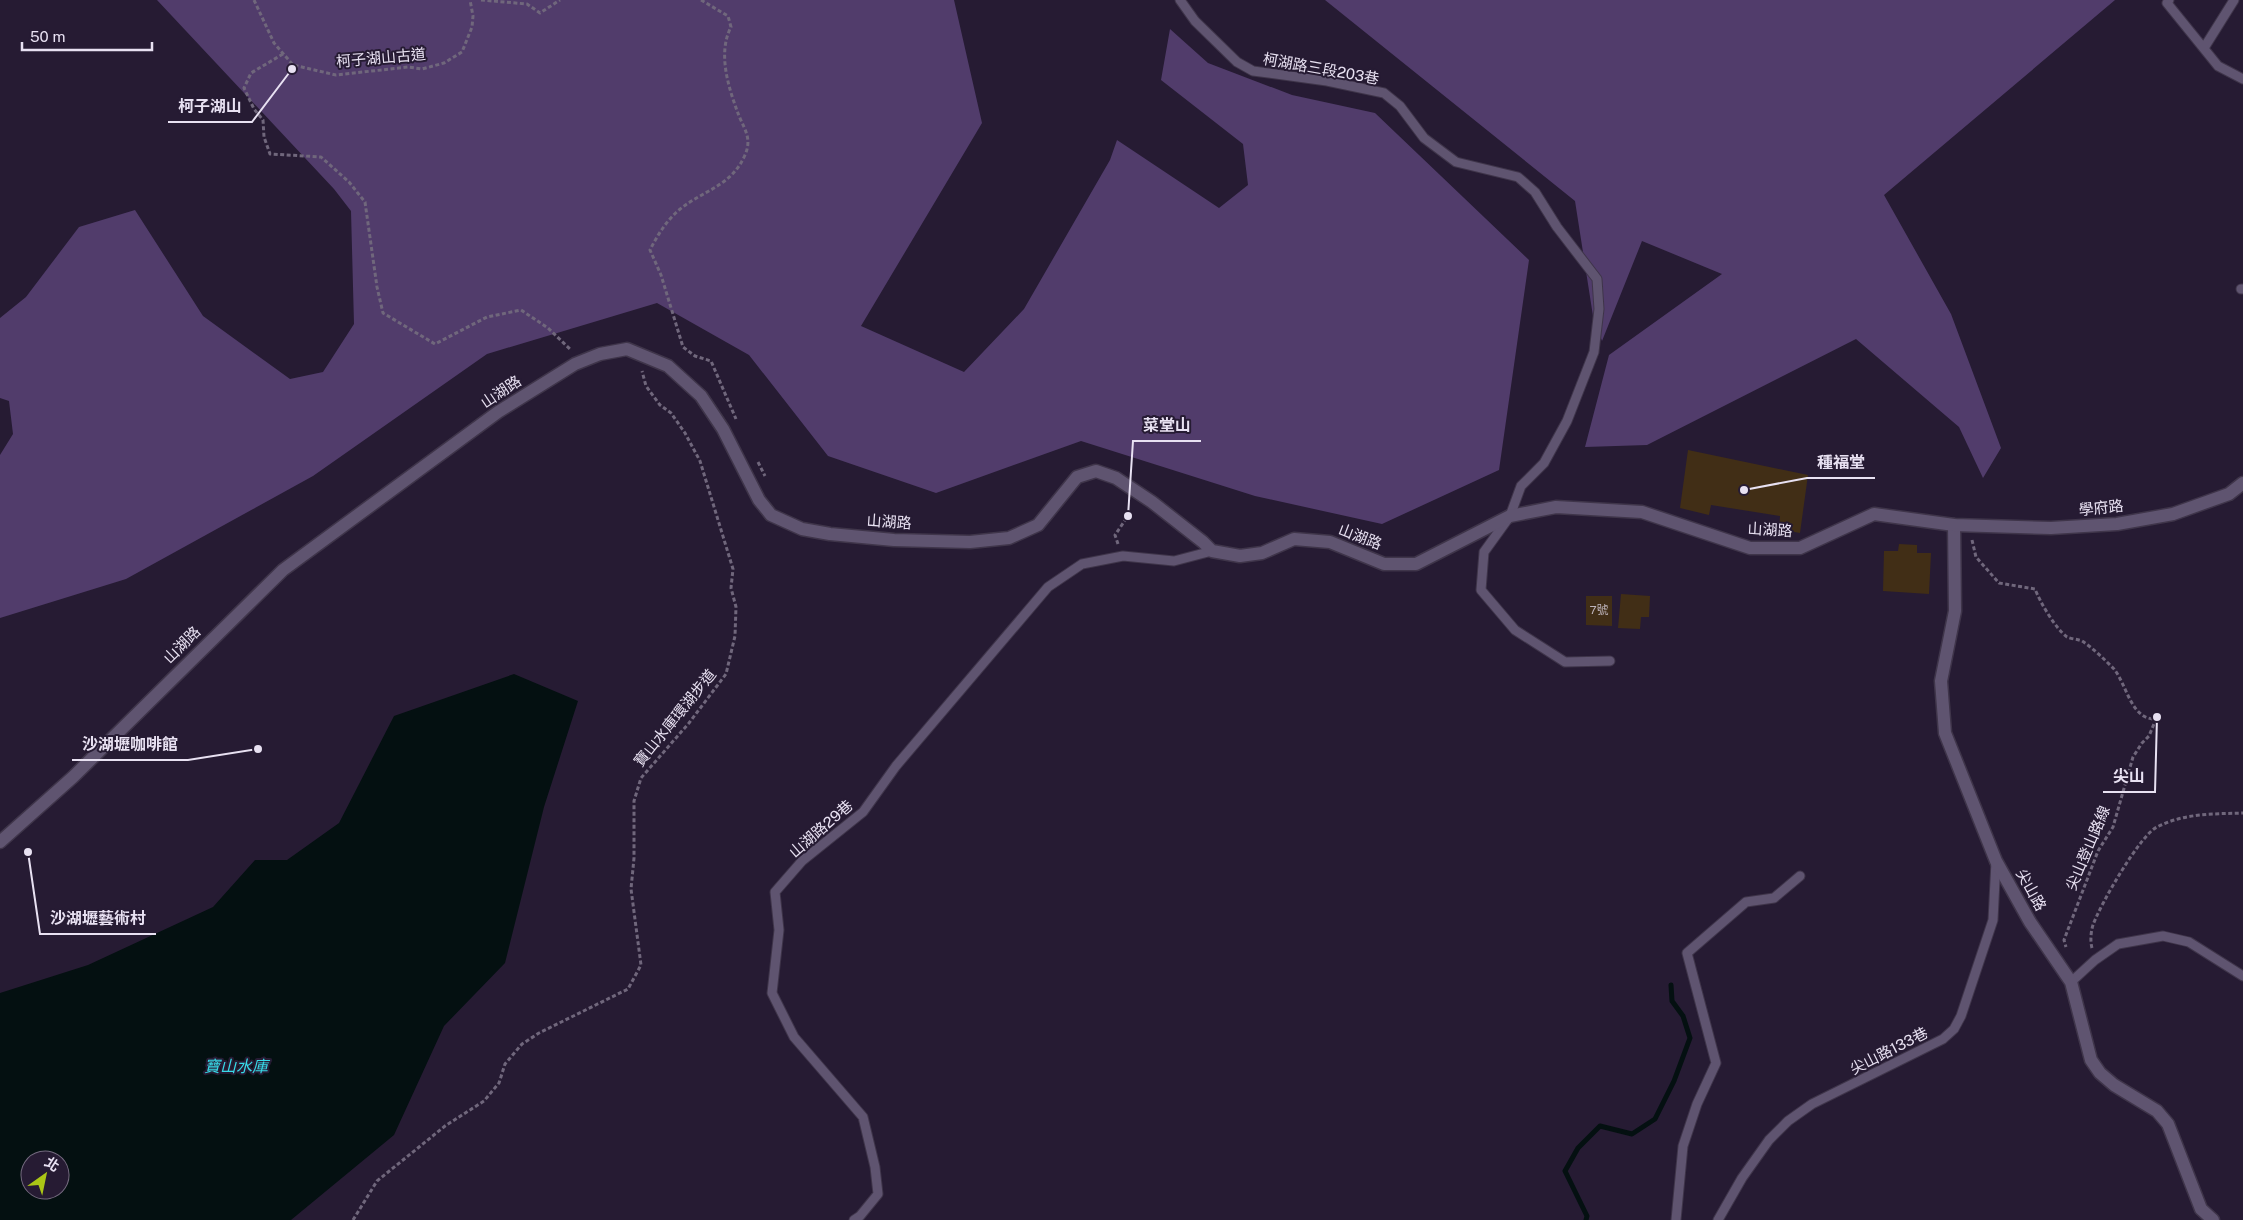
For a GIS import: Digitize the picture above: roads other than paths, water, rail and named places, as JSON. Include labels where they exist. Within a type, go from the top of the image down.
[{"type":"street","name":"山湖路","points":[[0,842],[73,777],[282,570],[498,412],[547,380],[600,354],[627,349],[668,366],[702,396],[723,429],[759,500],[771,515],[802,529],[830,534],[894,540],[970,542],[1009,538],[1038,525],[1077,477],[1096,471],[1116,478],[1152,502],[1212,551],[1240,556],[1262,553],[1294,539],[1330,542],[1384,564],[1416,564],[1510,516],[1556,507],[1642,512],[1750,548],[1800,548],[1874,514],[1961,525]]},
{"type":"street","name":"學府路","points":[[1961,525],[2051,528],[2117,524],[2173,514],[2229,494],[2243,483]]},
{"type":"street","name":"尖山路","points":[[1961,525],[1955,611],[1941,681],[1945,733],[1996,861],[2030,922],[2071,982],[2090,1060],[2100,1073],[2114,1085],[2157,1111],[2168,1124],[2201,1209],[2213,1220]]},
{"type":"lane","name":"柯湖路三段203巷","points":[[1180,0],[1195,21],[1237,62],[1253,71],[1327,81],[1384,93],[1400,106],[1424,138],[1456,162],[1518,178],[1535,192],[1556,227],[1598,279],[1599,309],[1594,352],[1567,421],[1544,462],[1521,486],[1510,516],[1484,552],[1482,590],[1516,630],[1565,662],[1610,661]]},
{"type":"lane","points":[[2204,48],[2234,0]]},
{"type":"lane","points":[[2168,1],[2218,66],[2243,79]]},
{"type":"lane","name":"山湖路29巷","points":[[854,1220],[860,1216],[878,1194],[875,1167],[863,1117],[794,1037],[772,993],[779,930],[775,892],[802,861],[862,812],[896,766],[1048,587],[1082,564],[1123,556],[1174,561],[1212,551]]},
{"type":"lane","name":"尖山路133巷","points":[[1718,1220],[1742,1178],[1769,1140],[1788,1121],[1812,1104],[1943,1039],[1954,1029],[1961,1016],[1993,920],[1996,861]]},
{"type":"lane","points":[[1676,1220],[1683,1146],[1697,1104],[1716,1063],[1687,953],[1746,902],[1774,898],[1800,876]]},
{"type":"lane","points":[[2071,982],[2118,944],[2163,936],[2189,942],[2243,976]]},
{"type":"water","name":"寶山水庫","points":[[514,674],[578,701],[544,807],[505,963],[444,1026],[394,1135],[291,1220],[0,1220],[0,993],[88,965],[213,907],[255,860],[287,860],[339,823],[394,716]]},
{"type":"waterway","points":[[1586,1220],[1587,1216],[1565,1171],[1578,1148],[1600,1126],[1632,1134],[1655,1119],[1674,1081],[1690,1038],[1683,1016],[1672,1001],[1671,985]]},
{"type":"place","name":"柯子湖山","points":[[292,69]]},
{"type":"place","name":"種福堂","points":[[1744,490]]},
{"type":"place","name":"菜堂山","points":[[1128,516]]},
{"type":"place","name":"尖山","points":[[2157,717]]},
{"type":"place","name":"沙湖壢咖啡館","points":[[258,749]]},
{"type":"place","name":"沙湖壢藝術村","points":[[28,852]]}]
